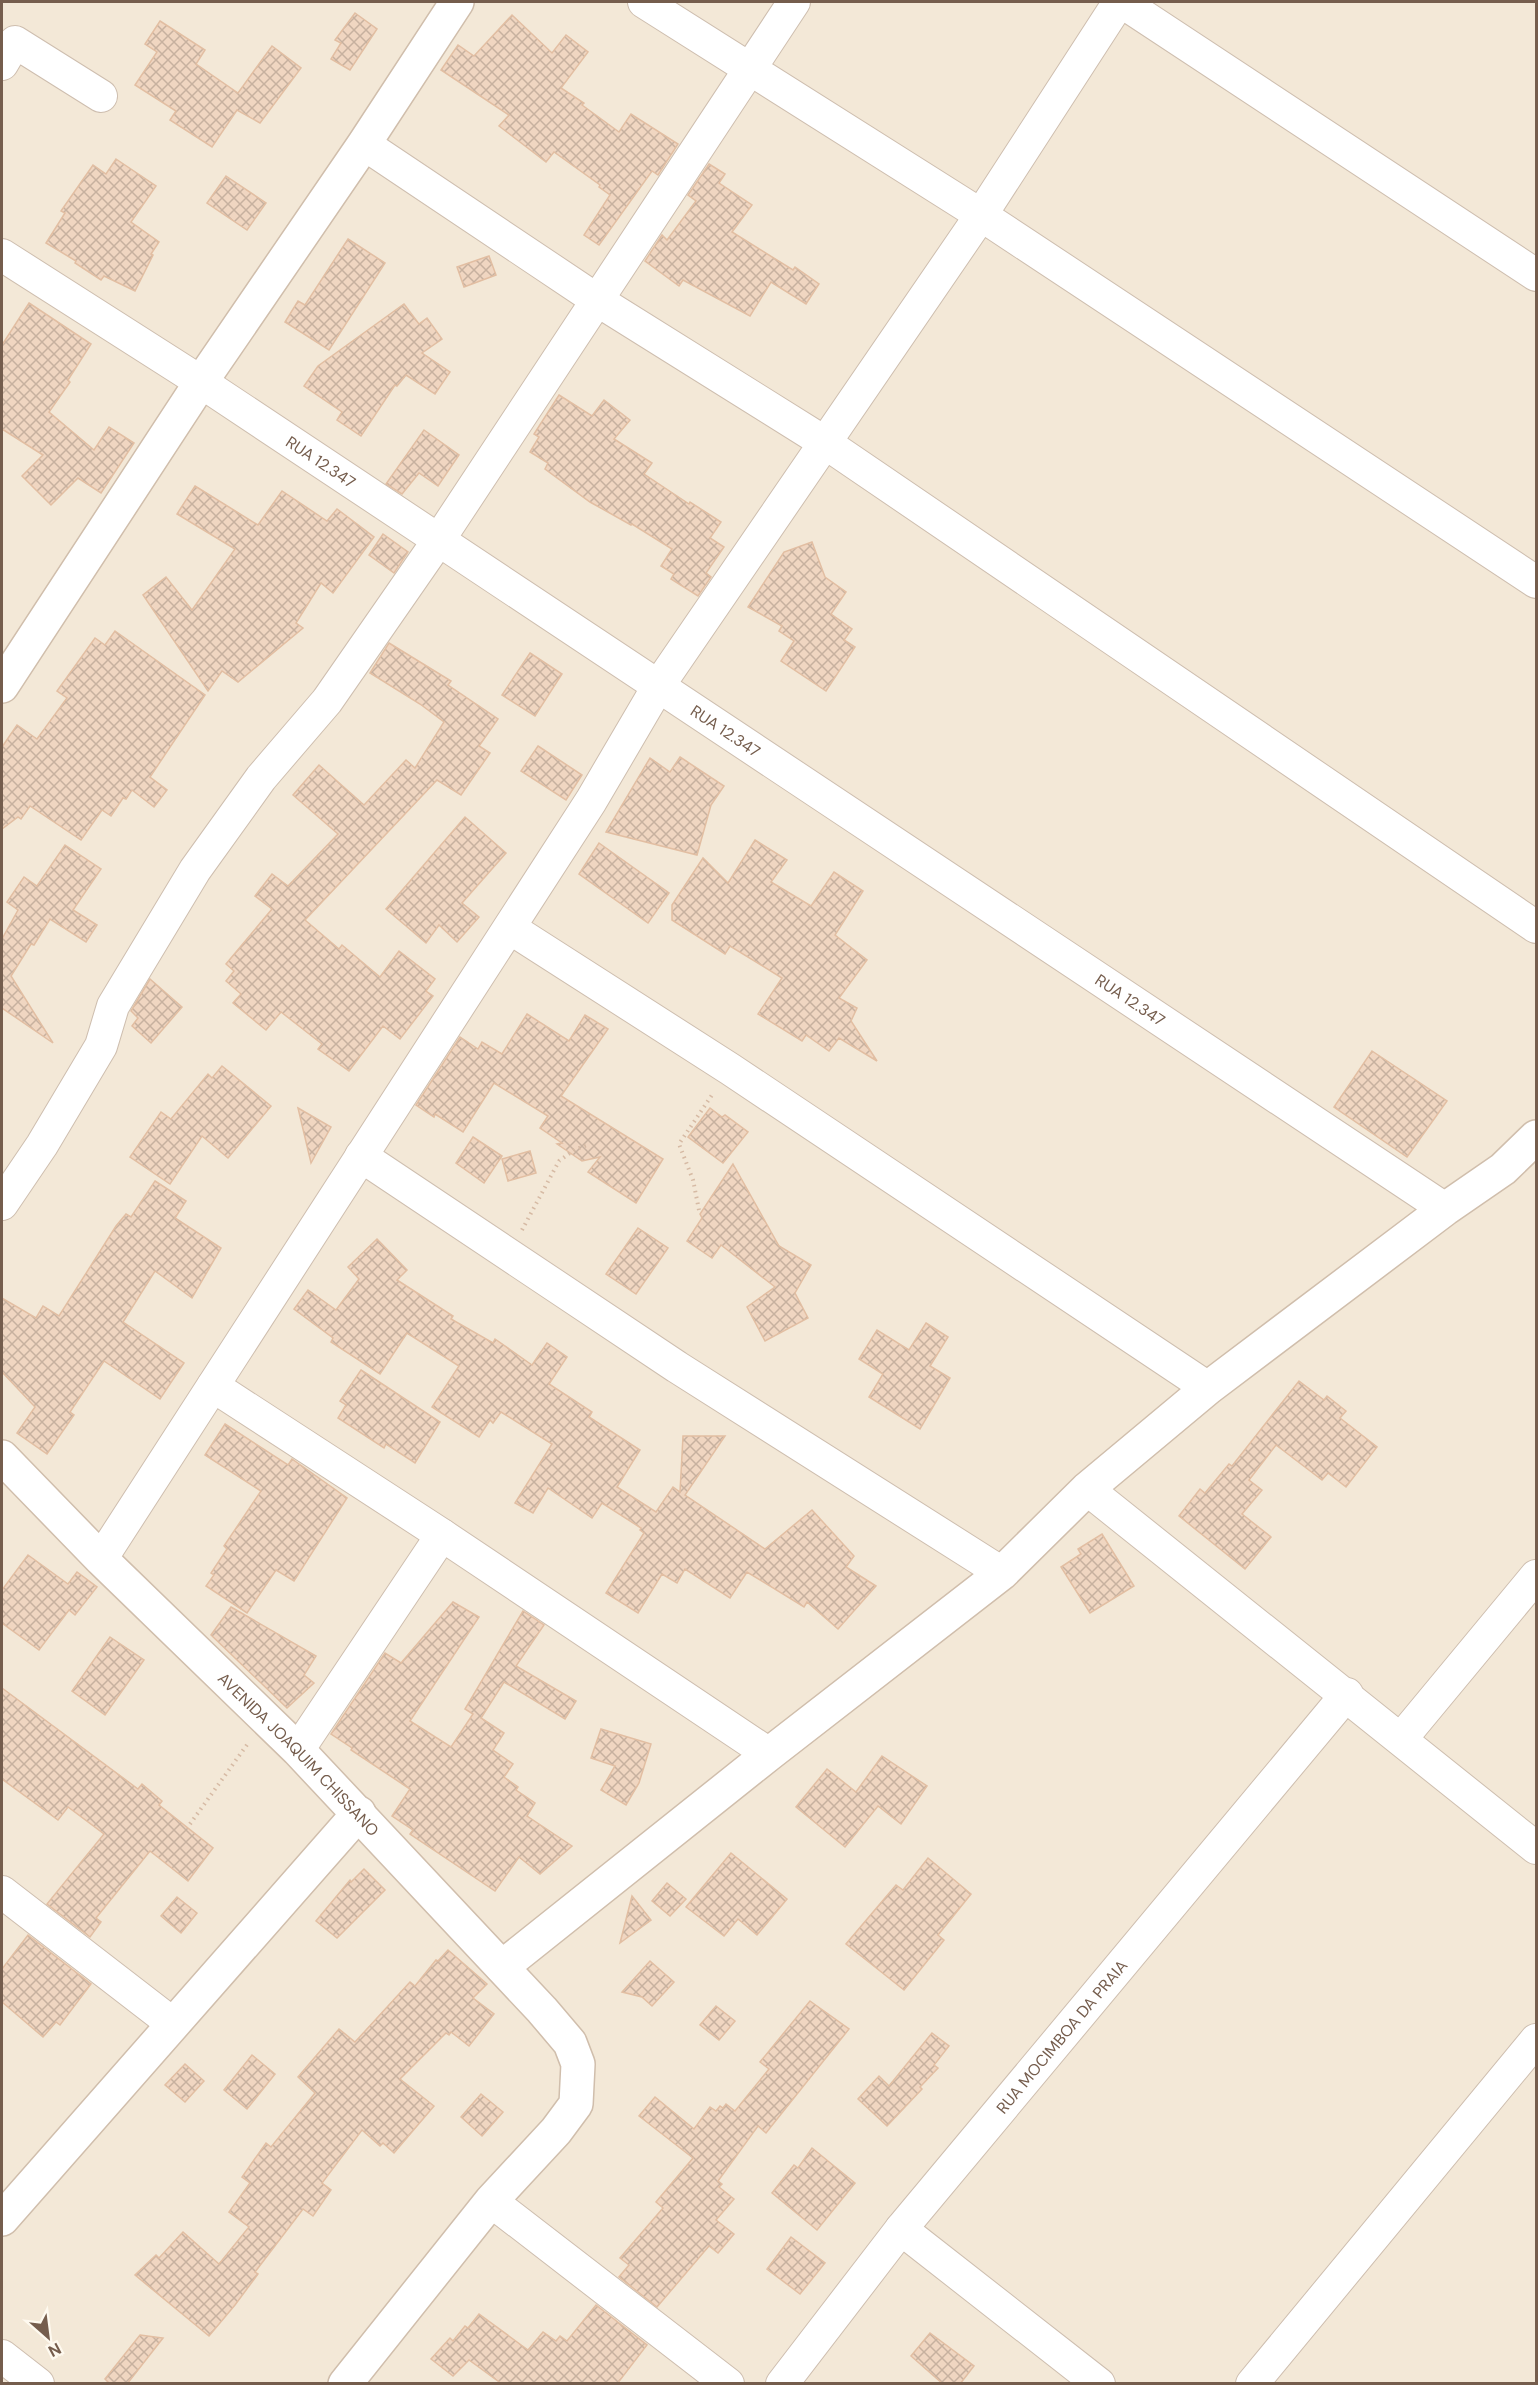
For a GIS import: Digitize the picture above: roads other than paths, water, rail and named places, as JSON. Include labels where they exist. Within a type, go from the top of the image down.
[{"type":"street","points":[[2,686],[201,382],[458,2]]},
{"type":"street","points":[[644,2],[981,215],[1536,582]]},
{"type":"street","points":[[2,1204],[47,1136],[101,1046],[112,1006],[195,870],[261,778],[327,701],[438,541],[795,2]]},
{"type":"street","points":[[101,1559],[510,928],[591,801],[659,686],[981,215],[1120,2],[1536,275]]},
{"type":"street","points":[[2,64],[15,42],[101,96]]},
{"type":"street","points":[[364,144],[597,300],[824,442],[1536,927]]},
{"type":"street","name":"RUA 12.347","points":[[2,255],[201,382],[1445,1209]]},
{"type":"street","points":[[510,928],[730,1069],[1208,1388]]},
{"type":"street","points":[[502,1967],[769,1754],[1002,1573],[1087,1489],[1208,1388],[1445,1209],[1503,1168],[1536,1137]]},
{"type":"street","points":[[361,1156],[677,1367],[1002,1573]]},
{"type":"street","points":[[213,1386],[442,1534],[769,1754]]},
{"type":"street","name":"AVENIDA JOAQUIM CHISSANO","points":[[2,1457],[101,1559],[298,1750],[502,1967],[570,2043],[578,2064],[576,2103],[556,2131],[491,2201]]},
{"type":"street","points":[[1087,1489],[1347,1694],[1536,1848]]},
{"type":"street","points":[[298,1750],[442,1534]]},
{"type":"street","points":[[1401,1739],[1536,1576]]},
{"type":"street","name":"RUA MOCIMBOA DA PRAIA","points":[[782,2384],[900,2229],[1347,1694]]},
{"type":"street","points":[[2,2219],[359,1813]]},
{"type":"street","points":[[2,1892],[173,2024]]},
{"type":"street","points":[[1252,2384],[1536,2040]]},
{"type":"street","points":[[345,2384],[491,2201],[729,2384]]},
{"type":"street","points":[[900,2229],[1099,2384]]},
{"type":"street","points":[[2,2356],[38,2384]]}]
